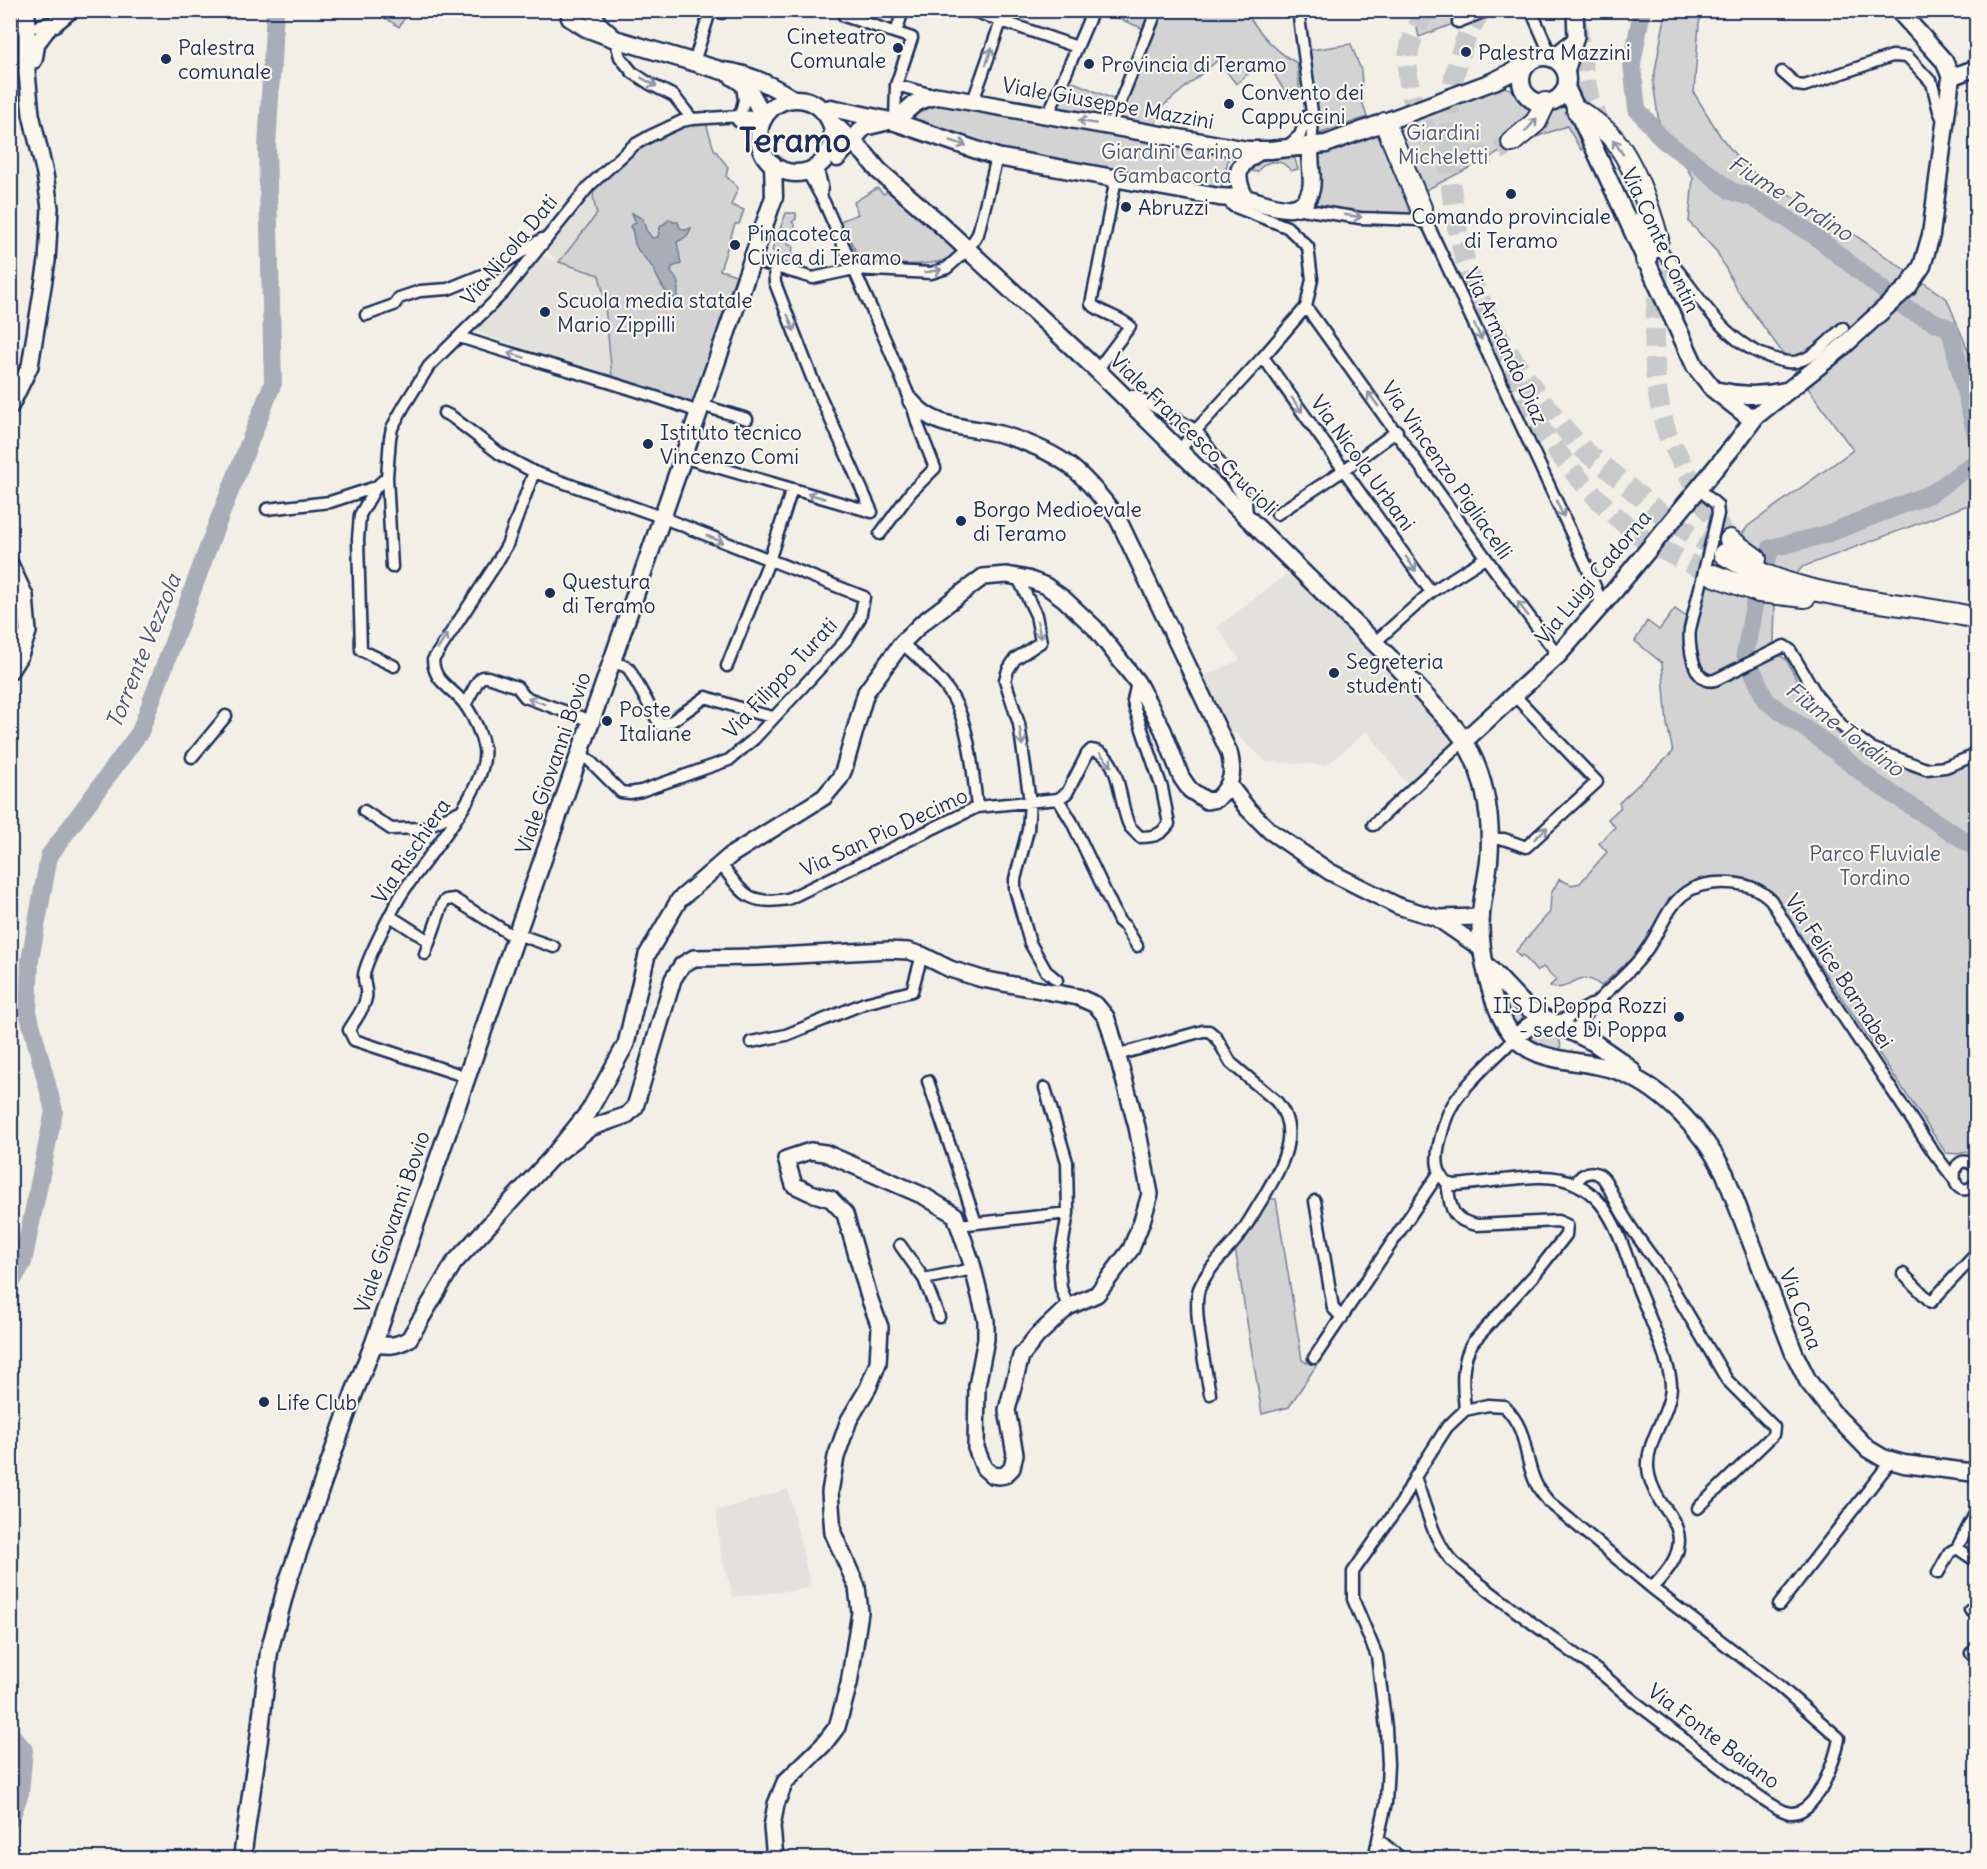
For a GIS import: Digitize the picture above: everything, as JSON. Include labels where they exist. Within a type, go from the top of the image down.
[{"type":"highway","points":[[1512,142],[1536,122],[1558,91]]},
{"type":"highway","points":[[1576,108],[1599,125],[1618,145],[1634,175],[1661,246]]},
{"type":"highway","points":[[1385,123],[1421,208]]},
{"type":"highway","points":[[1618,168],[1644,227],[1648,249],[1646,260]]},
{"type":"highway","points":[[1731,550],[1780,572],[1868,599]]},
{"type":"highway","points":[[1717,577],[1742,587],[1770,593],[1815,598],[1868,599],[1954,612],[1977,618]]},
{"type":"main road","points":[[592,10],[598,23],[615,39]]},
{"type":"main road","points":[[1558,91],[1576,36],[1575,10]]},
{"type":"main road","points":[[1752,407],[1789,390],[1839,350],[1908,287],[1923,266],[1931,235],[1951,77],[1944,61],[1898,10]]},
{"type":"main road","points":[[27,12],[29,19],[38,26],[60,17]]},
{"type":"main road","points":[[10,407],[30,366],[46,261],[50,208],[45,174],[31,114],[27,73],[27,12]]},
{"type":"main road","points":[[567,12],[586,28],[615,39],[723,71],[734,72],[774,88],[793,99],[808,101],[826,116],[832,143],[816,165],[785,170],[773,164],[762,148],[762,124],[751,92],[742,83],[723,71]]},
{"type":"main road","points":[[31,114],[37,42],[60,17]]},
{"type":"main road","points":[[1522,90],[1521,74],[1526,65],[1535,58],[1574,41]]},
{"type":"main road","points":[[1549,52],[1561,64],[1558,91]]},
{"type":"main road","name":"Viale Giuseppe Mazzini","points":[[774,198],[816,165],[852,142],[864,127],[891,121],[925,97],[939,96],[1253,151],[1326,144],[1494,81],[1526,65]]},
{"type":"main road","points":[[1951,77],[1977,68]]},
{"type":"main road","points":[[1494,81],[1517,86],[1532,100],[1558,91]]},
{"type":"main road","name":"Via Conte Contin","points":[[1558,91],[1576,108],[1695,366],[1713,389],[1752,407]]},
{"type":"main road","points":[[762,124],[773,107],[793,99]]},
{"type":"main road","points":[[915,103],[912,113],[914,122],[920,130]]},
{"type":"main road","points":[[826,116],[831,108],[891,121],[997,157],[1225,198],[1245,198],[1271,206],[1295,208],[1308,198],[1312,180],[1306,147]]},
{"type":"main road","name":"Viale Francesco Crucioli","points":[[826,116],[879,171],[938,222],[1097,370],[1421,690],[1465,740],[1481,779],[1490,839],[1488,874],[1481,917],[1484,957],[1504,1022],[1515,1038]]},
{"type":"main road","points":[[1225,198],[1230,172],[1235,162],[1253,151]]},
{"type":"main road","points":[[1245,198],[1239,187],[1238,174],[1241,166],[1253,151]]},
{"type":"main road","name":"Viale Francesco Crucioli","points":[[816,165],[851,160],[879,171]]},
{"type":"main road","points":[[773,164],[774,198]]},
{"type":"main road","name":"Viale Giovanni Bovio","points":[[242,1858],[260,1739],[269,1652],[288,1581],[354,1393],[374,1343],[774,198]]},
{"type":"main road","points":[[374,1343],[386,1346],[398,1345],[409,1340],[454,1263],[551,1158],[589,1111],[626,1044],[644,965],[651,946],[679,900],[720,863],[824,797],[840,778],[844,769],[866,692],[902,643],[922,622],[983,577],[1017,576],[1039,583],[1064,599],[1095,628],[1137,682],[1163,730],[1180,777],[1190,790],[1207,801],[1217,799],[1229,785],[1233,768],[1229,752],[1118,519],[1096,490],[1078,471],[1049,452],[1005,435],[940,422],[920,412],[911,401]]},
{"type":"main road","name":"Via Luigi Cadorna","points":[[1465,740],[1558,655],[1615,590],[1745,432],[1752,407]]},
{"type":"main road","points":[[10,564],[25,596],[28,632],[20,655],[10,671]]},
{"type":"main road","points":[[1229,785],[1247,808],[1270,831],[1330,872],[1398,906],[1437,918],[1481,917]]},
{"type":"main road","points":[[1437,918],[1484,957]]},
{"type":"main road","points":[[551,1158],[603,1117],[627,1115],[634,1107],[673,979],[682,965],[694,958],[908,951],[982,980],[1078,997],[1096,1005],[1106,1017],[1137,1127],[1150,1194],[1131,1249],[1097,1294],[1068,1306],[1037,1336],[1021,1356],[1007,1410],[1015,1454],[1012,1468],[1005,1475],[992,1475],[984,1468],[976,1448],[977,1386],[986,1340],[987,1320],[974,1269],[955,1215],[924,1196],[825,1153],[810,1151],[786,1159],[794,1185],[831,1199],[845,1214],[880,1327],[878,1363],[868,1388],[849,1420],[836,1457],[830,1492],[833,1533],[857,1587],[860,1612],[849,1683],[837,1727],[823,1745],[786,1782],[776,1804],[772,1827],[775,1858]]},
{"type":"main road","name":"Via Cona","points":[[1484,957],[1525,1006],[1615,1056],[1646,1086]]},
{"type":"main road","points":[[1515,1038],[1529,1026],[1552,1022]]},
{"type":"main road","points":[[1561,1060],[1569,1049],[1575,1034]]},
{"type":"main road","name":"Via Cona","points":[[1515,1038],[1533,1052],[1544,1057],[1616,1070],[1663,1098],[1698,1132],[1718,1160],[1804,1374],[1832,1412],[1868,1449],[1891,1461],[1977,1473]]},
{"type":"main road","points":[[600,1091],[603,1117]]},
{"type":"main road","points":[[589,1111],[600,1108],[603,1117]]},
{"type":"street","points":[[896,33],[903,10]]},
{"type":"street","points":[[970,10],[1003,16],[1077,47]]},
{"type":"street","points":[[1048,115],[1093,10]]},
{"type":"street","points":[[1110,127],[1157,10]]},
{"type":"street","points":[[1298,10],[1313,120],[1306,147]]},
{"type":"street","points":[[1458,22],[1488,10]]},
{"type":"street","points":[[1531,10],[1549,52]]},
{"type":"street","points":[[844,16],[912,38],[896,86],[891,121]]},
{"type":"street","points":[[974,102],[1003,16]]},
{"type":"street","points":[[694,62],[708,18]]},
{"type":"street","points":[[615,39],[620,57],[632,72],[674,96],[692,119]]},
{"type":"street","points":[[1782,72],[1797,85],[1804,86],[1892,56],[1908,57],[1932,82],[1939,111],[1946,125]]},
{"type":"street","points":[[735,117],[744,100],[742,83]]},
{"type":"street","points":[[896,86],[939,96]]},
{"type":"street","points":[[1284,149],[1300,135],[1307,116]]},
{"type":"street","name":"Via Nicola Dati","points":[[392,567],[387,477],[392,428],[429,366],[503,293],[589,186],[634,145],[682,121],[692,119],[735,117],[762,124]]},
{"type":"street","points":[[752,260],[813,278],[854,269],[931,273],[947,268],[967,250],[978,234],[997,157]]},
{"type":"street","points":[[816,165],[821,196],[911,401],[935,468],[911,492],[880,534]]},
{"type":"street","points":[[1097,370],[1130,326],[1122,319],[1099,310],[1091,304],[1116,179]]},
{"type":"street","points":[[1179,452],[1306,307],[1312,279],[1308,247],[1287,226],[1233,206],[1225,198]]},
{"type":"street","name":"Via Armando Diaz","points":[[1295,208],[1360,218],[1420,220],[1428,225],[1593,582],[1600,607]]},
{"type":"street","points":[[366,315],[394,305],[399,298],[420,291],[447,289],[492,272],[550,234]]},
{"type":"street","points":[[1646,260],[1661,246],[1713,318],[1752,351],[1786,362],[1798,362],[1808,358],[1843,328]]},
{"type":"street","points":[[682,458],[872,512],[804,358],[775,283],[774,267]]},
{"type":"street","name":"Via Vincenzo Pigliacelli","points":[[1306,307],[1397,431],[1485,558],[1558,655]]},
{"type":"street","points":[[460,337],[551,366],[607,380],[699,408],[747,419]]},
{"type":"street","name":"Via Nicola Urbani","points":[[1263,357],[1431,592]]},
{"type":"street","points":[[1123,396],[1135,396],[1196,430],[1246,500],[1247,517]]},
{"type":"street","points":[[444,413],[500,454],[534,472],[661,517],[769,561]]},
{"type":"street","points":[[1277,514],[1344,470],[1397,431]]},
{"type":"street","name":"Via Rischiera","points":[[467,1077],[354,1040],[349,1030],[367,997],[364,974],[390,916],[403,891],[470,798],[483,766],[484,750],[479,731],[465,705],[442,683],[433,669],[433,660],[501,554],[534,472]]},
{"type":"street","points":[[387,477],[376,487],[360,515],[358,539],[361,650],[394,666]]},
{"type":"street","points":[[267,509],[330,502],[376,487]]},
{"type":"street","points":[[1698,488],[1717,505],[1718,514],[1690,629],[1691,655],[1700,675],[1710,682],[1715,681],[1784,646],[1790,650],[1824,705],[1843,727],[1871,748],[1926,768],[1945,767],[1977,755]]},
{"type":"street","points":[[727,666],[769,561],[792,489]]},
{"type":"street","points":[[1374,643],[1431,592],[1485,558]]},
{"type":"street","name":"Via Filippo Turati","points":[[580,754],[621,792],[630,793],[729,760],[754,739],[848,638],[860,618],[864,597],[769,561]]},
{"type":"street","points":[[1017,576],[1036,615],[1041,642],[1015,659],[1005,680],[1019,724],[1030,802],[1028,830],[1015,879],[1015,889],[1030,943],[1046,971],[1058,980]]},
{"type":"street","points":[[1593,582],[1604,590],[1615,590]]},
{"type":"street","points":[[902,643],[938,677],[954,699],[963,726],[977,807]]},
{"type":"street","points":[[612,662],[629,669],[660,725],[672,720],[706,697],[773,717]]},
{"type":"street","points":[[465,705],[478,681],[488,676],[517,687],[525,696],[591,721]]},
{"type":"street","points":[[1137,682],[1135,709],[1162,788],[1169,824],[1162,833],[1152,837],[1140,837],[1130,826],[1114,771],[1106,757],[1097,751],[1091,750],[1087,754],[1067,793],[1058,799],[1072,822],[1119,921],[1125,926],[1137,946]]},
{"type":"street","points":[[1490,839],[1504,839],[1526,847],[1597,782],[1514,695]]},
{"type":"street","points":[[192,757],[226,716]]},
{"type":"street","points":[[1373,825],[1465,740]]},
{"type":"street","name":"Via San Pio Decimo","points":[[720,863],[740,890],[751,899],[771,902],[788,899],[977,807],[1058,799]]},
{"type":"street","points":[[364,811],[391,829],[424,828],[460,811]]},
{"type":"street","name":"Via Felice Barnabei","points":[[1575,1034],[1580,1023],[1599,1000],[1641,959],[1676,900],[1685,893],[1700,887],[1720,883],[1754,888],[1771,900],[1818,978],[1954,1179]]},
{"type":"street","points":[[424,954],[443,903],[450,899],[454,899],[516,936],[554,948]]},
{"type":"street","points":[[390,916],[429,941]]},
{"type":"street","points":[[751,1042],[786,1035],[865,1003],[912,992],[922,955]]},
{"type":"street","name":"Via Felice Barnabei","points":[[1552,1022],[1567,1018],[1599,1000]]},
{"type":"street","points":[[1117,1055],[1209,1031],[1216,1037],[1232,1063],[1275,1101],[1285,1115],[1287,1149],[1281,1167],[1242,1231],[1202,1282],[1197,1294],[1197,1311],[1210,1394]]},
{"type":"street","points":[[1374,1858],[1386,1803],[1388,1764],[1386,1728],[1377,1656],[1353,1599],[1353,1572],[1401,1502],[1414,1477],[1448,1426],[1465,1410],[1464,1363],[1473,1342],[1536,1273],[1568,1230],[1567,1225],[1557,1221],[1478,1226],[1459,1220],[1450,1201],[1447,1183],[1439,1173],[1438,1149],[1449,1111],[1457,1098],[1515,1038]]},
{"type":"street","points":[[928,1081],[975,1223]]},
{"type":"street","points":[[1045,1088],[1067,1162],[1068,1213],[1059,1264],[1062,1288],[1068,1306]]},
{"type":"street","points":[[1976,1186],[1962,1188],[1955,1183],[1954,1171],[1965,1162],[1977,1167]]},
{"type":"street","points":[[1943,1165],[1958,1166]]},
{"type":"street","points":[[1575,1184],[1579,1177],[1589,1172],[1595,1172],[1605,1180],[1624,1216],[1662,1270],[1727,1380],[1774,1427],[1773,1435],[1698,1509]]},
{"type":"street","points":[[1314,1358],[1439,1173]]},
{"type":"street","points":[[1447,1183],[1476,1184],[1539,1177],[1553,1178],[1587,1190],[1599,1199],[1612,1221],[1670,1378],[1669,1399],[1654,1440],[1648,1465],[1652,1487],[1677,1529],[1677,1552],[1673,1563],[1652,1588]]},
{"type":"street","points":[[1315,1201],[1333,1308],[1342,1318]]},
{"type":"street","points":[[959,1225],[1068,1213]]},
{"type":"street","points":[[900,1245],[924,1279],[939,1317]]},
{"type":"street","points":[[1903,1274],[1931,1302],[1977,1254]]},
{"type":"street","points":[[924,1279],[974,1269]]},
{"type":"street","name":"Via Fonte Baiano","points":[[1414,1477],[1440,1546],[1454,1563],[1761,1798],[1789,1813],[1802,1810],[1811,1802],[1825,1782],[1839,1738],[1778,1685],[1652,1588],[1549,1502],[1533,1478],[1521,1428],[1515,1417],[1504,1406],[1488,1405],[1465,1410]]},
{"type":"street","points":[[1779,1605],[1891,1461]]},
{"type":"street","points":[[1938,1573],[1950,1552],[1957,1548],[1977,1512]]},
{"type":"street","points":[[1957,1548],[1977,1561]]},
{"type":"street","points":[[1379,1840],[1401,1858]]},
{"type":"shaded area","name":"Scuola media statale Mario Zippilli","points":[[593,194],[597,214],[559,262],[599,275],[604,296],[612,376],[467,329],[534,254],[558,261],[547,251]]},
{"type":"shaded area","points":[[632,213],[643,219],[646,230],[652,238],[658,237],[660,227],[670,219],[678,222],[680,228],[686,230],[691,228],[686,236],[677,242],[681,264],[672,267],[671,273],[678,286],[677,301],[664,290],[652,267],[636,247],[630,226],[636,223]]},
{"type":"shaded area","points":[[1291,571],[1461,744],[1412,791],[1367,731],[1327,765],[1267,762],[1216,716],[1197,679],[1240,660],[1217,627]]},
{"type":"shaded area","points":[[788,1489],[811,1588],[732,1597],[721,1558],[716,1511]]},
{"type":"green space","name":"Giardini Carino Gambacorta","points":[[1098,10],[1245,11],[1281,53],[1297,63],[1300,96],[1288,97],[1263,61],[1236,84],[1218,60],[1162,107],[1152,133],[1231,148],[1219,197],[1044,165],[914,122],[912,113],[925,97],[1048,115],[1064,78],[1120,102],[1149,31]]},
{"type":"green space","points":[[375,11],[409,11],[399,27]]},
{"type":"green space","points":[[1413,11],[1453,11],[1458,22],[1419,37]]},
{"type":"green space","name":"Parco Fluviale Tordino","points":[[1666,11],[1703,11],[1699,23],[1694,93],[1721,137],[1745,167],[1856,236],[1947,299],[1976,370],[1976,502],[1802,567],[1775,604],[1774,644],[1778,655],[1786,659],[1804,694],[1826,721],[1849,743],[1877,761],[1924,775],[1949,773],[1976,760],[1975,1150],[1958,1154],[1946,1153],[1777,902],[1760,884],[1714,878],[1694,883],[1680,890],[1672,898],[1634,956],[1601,986],[1585,978],[1563,987],[1550,986],[1556,980],[1543,967],[1537,972],[1523,955],[1520,957],[1516,951],[1550,912],[1551,894],[1559,879],[1572,885],[1580,883],[1607,852],[1599,843],[1615,827],[1608,819],[1621,807],[1619,803],[1673,752],[1667,724],[1662,663],[1635,641],[1647,621],[1659,630],[1675,609],[1698,625],[1707,581],[1748,526],[1853,450],[1737,290],[1717,252],[1689,222],[1693,178],[1659,123],[1653,82]]},
{"type":"green space","points":[[1351,44],[1361,70],[1363,104],[1367,117],[1319,134],[1313,120],[1304,51]]},
{"type":"green space","name":"Giardini Micheletti","points":[[1504,87],[1514,91],[1526,103],[1533,106],[1559,106],[1569,111],[1587,147],[1581,150],[1567,126],[1516,144],[1422,192],[1398,127]]},
{"type":"green space","points":[[705,120],[714,149],[728,167],[726,176],[738,188],[731,205],[744,210],[739,224],[735,224],[720,270],[736,275],[692,406],[612,376],[604,296],[599,275],[559,262],[597,214],[593,193],[600,180],[621,161],[655,139],[692,123]]},
{"type":"green space","points":[[1385,123],[1416,220],[1360,218],[1303,204],[1311,147]]},
{"type":"green space","points":[[1290,157],[1295,159],[1298,169],[1291,171],[1283,164],[1274,162],[1265,165],[1257,172],[1251,171],[1259,161]]},
{"type":"green space","points":[[877,188],[884,194],[890,189],[962,248],[950,257],[937,262],[899,264],[861,261],[840,221],[858,214],[854,202]]},
{"type":"green space","points":[[786,213],[796,213],[796,219],[792,222],[795,225],[794,235],[789,234],[788,245],[793,246],[792,256],[796,256],[799,261],[782,258],[772,250]]},
{"type":"green space","points":[[1498,981],[1530,1017],[1514,1027],[1499,991]]},
{"type":"green space","points":[[1544,1029],[1559,1039],[1560,1049],[1555,1051],[1528,1041],[1527,1034]]},
{"type":"green space","points":[[1266,1199],[1276,1199],[1302,1360],[1307,1363],[1313,1362],[1316,1366],[1289,1407],[1262,1414],[1235,1248]]},
{"type":"waterway","name":"Torrente Vezzola","points":[[10,1285],[23,1262],[54,1111],[28,1012],[30,960],[49,856],[140,732],[215,529],[273,383],[267,147],[275,10]]},
{"type":"waterway","name":"Fiume Tordino","points":[[1642,10],[1632,64],[1637,109],[1663,140],[1731,191],[1753,198],[1815,236],[1907,309],[1950,329],[1976,435]]},
{"type":"waterway","name":"Fiume Tordino","points":[[1976,462],[1932,493],[1824,535],[1771,548],[1756,595],[1745,654],[1766,701],[1817,737],[1874,782],[1976,848]]},
{"type":"waterway","name":"Torrente Vezzola","points":[[10,1734],[24,1750],[20,1793],[10,1820]]},
{"type":"tunnel","points":[[1427,10],[1415,33],[1408,57],[1411,94],[1426,128],[1437,142],[1451,152],[1468,157],[1491,154],[1512,142]]},
{"type":"tunnel","points":[[1482,10],[1464,42],[1454,76],[1449,131],[1451,186],[1456,224],[1465,260],[1478,295],[1498,334],[1523,374],[1579,445],[1663,515],[1724,554]]},
{"type":"tunnel","points":[[1577,22],[1589,96],[1618,168]]},
{"type":"tunnel","points":[[1658,239],[1659,273],[1654,355],[1663,418],[1669,437],[1691,481],[1730,540]]},
{"type":"tunnel","points":[[1491,344],[1521,398],[1555,448],[1594,495],[1647,541],[1713,575]]},
{"type":"place","name":"Cineteatro Comunale","points":[[898,48]]},
{"type":"place","name":"Palestra Mazzini","points":[[1466,52]]},
{"type":"place","name":"Palestra comunale","points":[[166,59]]},
{"type":"place","name":"Provincia di Teramo","points":[[1089,64]]},
{"type":"place","name":"Convento dei Cappuccini","points":[[1229,104]]},
{"type":"place","name":"Comando provinciale di Teramo","points":[[1511,194]]},
{"type":"place","name":"Abruzzi","points":[[1126,207]]},
{"type":"place","name":"Pinacoteca Civica di Teramo","points":[[735,245]]},
{"type":"place","name":"Scuola media statale Mario Zippilli","points":[[545,312]]},
{"type":"place","name":"Istituto tecnico Vincenzo Comi","points":[[648,444]]},
{"type":"place","name":"Borgo Medioevale di Teramo","points":[[961,521]]},
{"type":"place","name":"Questura di Teramo","points":[[550,593]]},
{"type":"place","name":"Segreteria studenti","points":[[1334,673]]},
{"type":"place","name":"Poste Italiane","points":[[607,721]]},
{"type":"place","name":"IIS Di Poppa Rozzi - sede Di Poppa","points":[[1679,1017]]},
{"type":"place","name":"Life Club","points":[[264,1402]]},
{"type":"district","name":"Teramo","points":[[795,140]]}]
